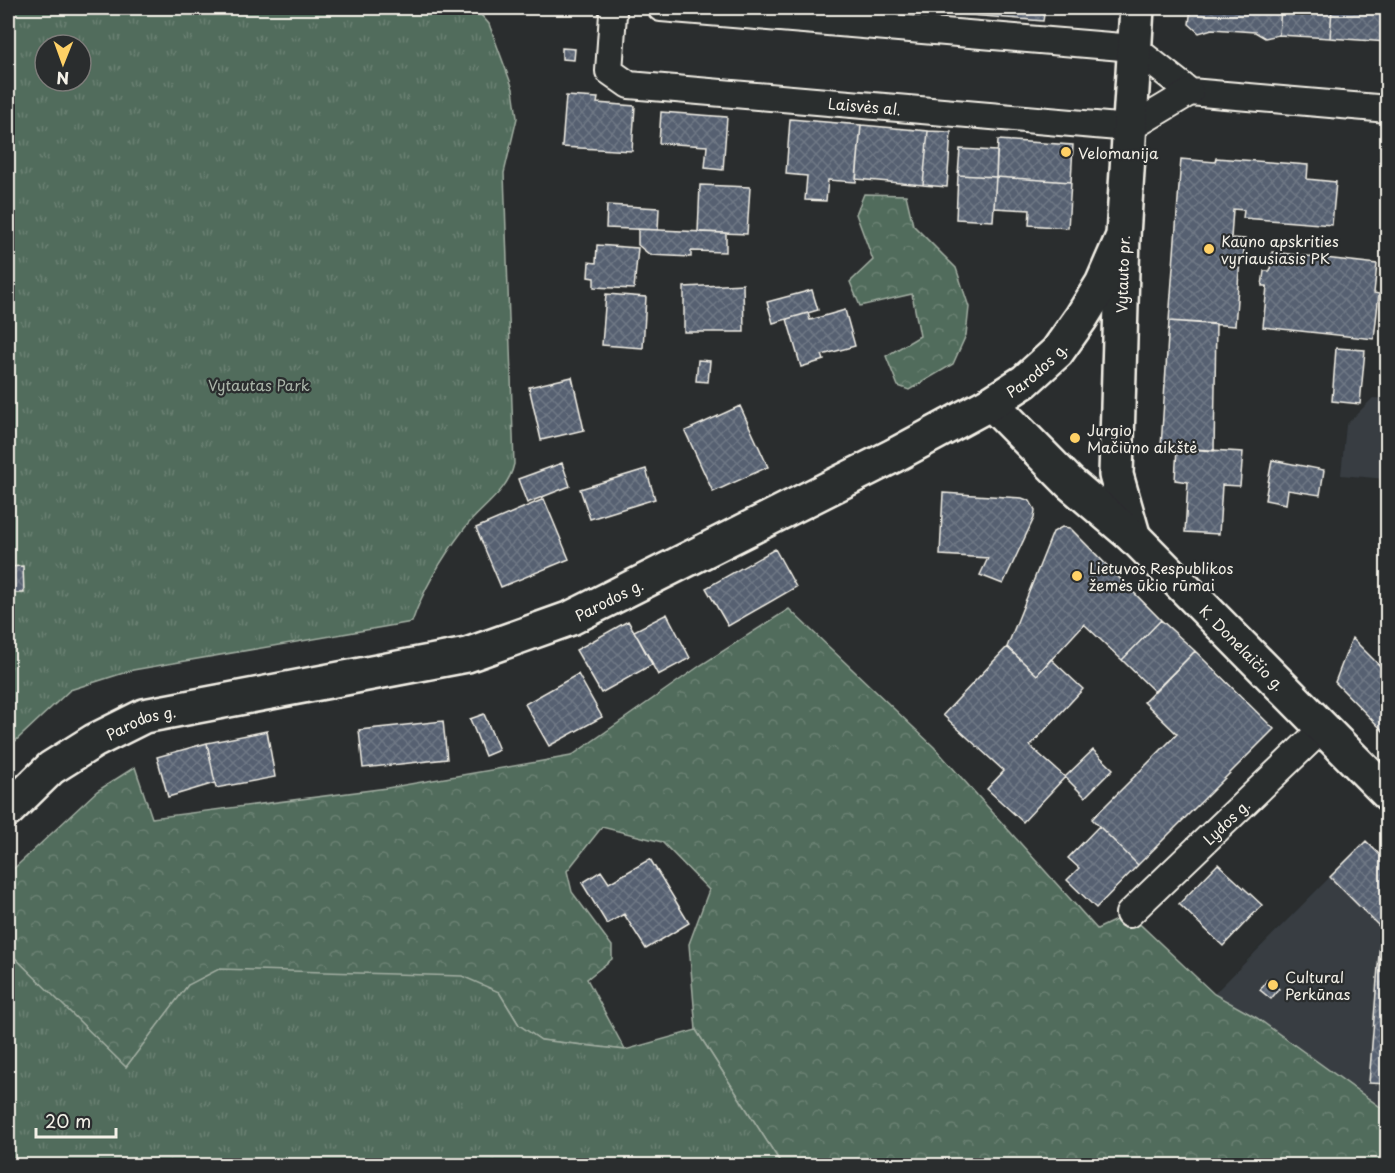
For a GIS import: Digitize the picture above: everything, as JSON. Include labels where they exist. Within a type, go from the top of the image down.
[{"type":"main road","name":"Vytauto pr.","points":[[1134,538],[1116,475],[1123,236],[1137,8]]},
{"type":"main road","name":"Parodos g.","points":[[8,810],[51,768],[94,741],[144,716],[467,655],[571,618],[991,403],[1025,381],[1058,352],[1102,284],[1123,236]]},
{"type":"main road","name":"K. Donelaičio g.","points":[[991,403],[1070,483],[1134,538],[1388,794]]},
{"type":"street","points":[[661,8],[1134,48],[1190,92],[1388,109]]},
{"type":"street","name":"Laisvės al.","points":[[617,10],[609,71],[629,85],[1130,128]]},
{"type":"street","points":[[1130,128],[1190,92]]},
{"type":"street","name":"Lydos g.","points":[[1129,914],[1322,729]]},
{"type":"shaded area","points":[[1373,398],[1387,399],[1387,479],[1341,475],[1346,425]]},
{"type":"shaded area","points":[[1330,877],[1381,928],[1387,922],[1387,1112],[1257,1018],[1214,994]]},
{"type":"green space","name":"Vytautas Park","points":[[8,8],[475,8],[489,24],[513,89],[517,118],[504,173],[514,464],[506,483],[464,529],[448,551],[434,573],[412,622],[133,670],[70,690],[8,748]]},
{"type":"green space","points":[[864,194],[906,195],[913,225],[956,268],[969,307],[966,335],[953,364],[909,390],[898,386],[886,356],[920,336],[912,294],[860,306],[850,282],[873,260],[856,214]]},
{"type":"green space","points":[[789,609],[934,747],[1097,929],[1129,914],[1214,994],[1257,1018],[1387,1112],[1387,1165],[782,1165],[696,1030],[689,944],[709,890],[662,842],[602,827],[567,871],[572,892],[612,946],[612,959],[587,979],[625,1050],[541,1040],[519,1025],[499,992],[188,985],[126,1068],[8,951],[8,874],[97,791],[135,767],[152,818],[387,788],[571,756],[701,665]]},
{"type":"green space","points":[[8,951],[126,1067],[188,985],[219,969],[462,976],[499,992],[519,1025],[541,1040],[625,1050],[696,1030],[782,1165],[8,1165]]},
{"type":"building","points":[[911,8],[1045,8],[1043,21],[911,10]]},
{"type":"building","points":[[1191,8],[1281,8],[1279,35],[1265,38],[1255,32],[1212,29],[1199,33],[1189,24]]},
{"type":"building","points":[[1281,8],[1332,8],[1330,38],[1279,35]]},
{"type":"building","points":[[1332,8],[1388,8],[1388,42],[1330,38]]},
{"type":"building","points":[[562,48],[575,49],[574,60],[562,59]]},
{"type":"building","points":[[566,96],[598,98],[597,103],[635,106],[632,151],[562,147]]},
{"type":"building","points":[[661,112],[727,117],[723,170],[705,168],[707,146],[659,143]]},
{"type":"building","points":[[790,119],[861,125],[856,182],[828,180],[826,201],[805,200],[807,176],[786,174]]},
{"type":"building","points":[[861,125],[928,131],[923,185],[856,179]]},
{"type":"building","points":[[928,131],[951,132],[947,187],[923,185]]},
{"type":"building","points":[[998,140],[1073,145],[1071,182],[996,177]]},
{"type":"building","points":[[960,149],[997,151],[996,177],[958,175]]},
{"type":"building","name":"Kauno apskrities vyriausiasis PK","points":[[1216,158],[1308,165],[1307,179],[1336,182],[1332,225],[1243,218],[1244,210],[1233,209],[1231,238],[1245,239],[1243,259],[1240,259],[1235,326],[1169,321],[1181,159],[1215,162]]},
{"type":"building","points":[[958,175],[996,177],[993,221],[956,219]]},
{"type":"building","points":[[996,177],[1071,182],[1068,228],[1029,225],[1030,210],[994,208]]},
{"type":"building","points":[[700,185],[750,187],[747,234],[698,232]]},
{"type":"building","points":[[607,205],[659,208],[658,230],[606,228]]},
{"type":"building","points":[[638,229],[726,233],[726,252],[691,251],[691,257],[650,255],[638,245]]},
{"type":"building","points":[[597,245],[638,248],[634,289],[594,287],[594,278],[588,277],[589,262],[596,263]]},
{"type":"building","points":[[1272,252],[1377,264],[1374,293],[1379,294],[1374,339],[1263,327],[1267,286],[1262,286],[1264,271],[1270,271]]},
{"type":"building","points":[[743,284],[744,332],[684,332],[684,287]]},
{"type":"building","points":[[812,290],[818,310],[773,323],[767,302]]},
{"type":"building","points":[[606,294],[646,297],[643,348],[602,345]]},
{"type":"building","points":[[845,310],[855,346],[822,355],[824,360],[801,367],[787,319],[808,313],[810,320]]},
{"type":"building","points":[[1169,321],[1216,324],[1214,451],[1161,447]]},
{"type":"building","points":[[1336,348],[1365,350],[1360,404],[1332,401]]},
{"type":"building","points":[[698,360],[710,361],[708,382],[696,381]]},
{"type":"building","points":[[572,377],[584,430],[541,440],[529,387]]},
{"type":"building","points":[[740,406],[768,467],[713,492],[685,431]]},
{"type":"building","points":[[1177,448],[1243,452],[1240,486],[1222,485],[1219,534],[1185,532],[1188,482],[1175,480]]},
{"type":"building","points":[[1272,460],[1324,470],[1320,495],[1288,490],[1286,504],[1265,500]]},
{"type":"building","points":[[562,463],[570,486],[527,503],[518,479]]},
{"type":"building","points":[[646,469],[655,499],[590,519],[580,489]]},
{"type":"building","points":[[943,493],[1022,498],[1030,501],[1035,510],[1034,518],[1003,584],[980,575],[988,558],[940,555]]},
{"type":"building","points":[[544,499],[569,559],[501,587],[476,528]]},
{"type":"building","name":"Lietuvos Respublikos žemės ūkio rūmai","points":[[1062,527],[1070,528],[1161,620],[1122,660],[1084,624],[1037,675],[1007,647],[1053,532]]},
{"type":"building","points":[[775,549],[796,587],[728,626],[706,588]]},
{"type":"building","points":[[23,566],[24,593],[8,593],[8,567]]},
{"type":"building","points":[[667,614],[690,658],[658,675],[634,631]]},
{"type":"building","points":[[1161,620],[1195,651],[1155,692],[1122,660]]},
{"type":"building","points":[[628,621],[653,664],[601,693],[576,650]]},
{"type":"building","points":[[1352,638],[1388,674],[1388,736],[1335,682]]},
{"type":"building","points":[[1007,647],[1037,675],[1051,659],[1083,689],[1030,746],[1065,777],[1023,822],[987,789],[1004,771],[943,715]]},
{"type":"building","points":[[1195,651],[1274,729],[1138,865],[1092,819],[1177,734],[1144,702]]},
{"type":"building","points":[[578,674],[602,717],[549,746],[525,704]]},
{"type":"building","points":[[484,714],[499,750],[485,756],[470,719]]},
{"type":"building","points":[[443,721],[447,759],[363,768],[359,730]]},
{"type":"building","points":[[267,731],[275,777],[216,788],[207,743]]},
{"type":"building","points":[[207,743],[215,783],[168,797],[157,757]]},
{"type":"building","points":[[1093,750],[1113,769],[1085,797],[1065,777]]},
{"type":"building","points":[[1099,826],[1138,865],[1096,908],[1067,880],[1079,868],[1068,858]]},
{"type":"building","points":[[1366,841],[1380,855],[1388,850],[1388,922],[1381,928],[1330,877]]},
{"type":"building","points":[[650,859],[689,923],[646,949],[624,914],[607,924],[582,883],[601,871],[609,883]]},
{"type":"building","points":[[1218,864],[1262,905],[1223,946],[1179,904]]},
{"type":"building","points":[[1388,922],[1388,1084],[1369,1083],[1381,928]]},
{"type":"building","points":[[1267,980],[1279,989],[1271,999],[1260,990]]},
{"type":"place","name":"Velomanija","points":[[1066,152]]},
{"type":"place","name":"Kauno apskrities vyriausiasis PK","points":[[1209,249]]},
{"type":"place","name":"Jurgio Mačiūno aikštė","points":[[1075,438]]},
{"type":"place","name":"Lietuvos Respublikos žemės ūkio rūmai","points":[[1077,576]]},
{"type":"place","name":"Cultural Perkūnas","points":[[1273,985]]}]
